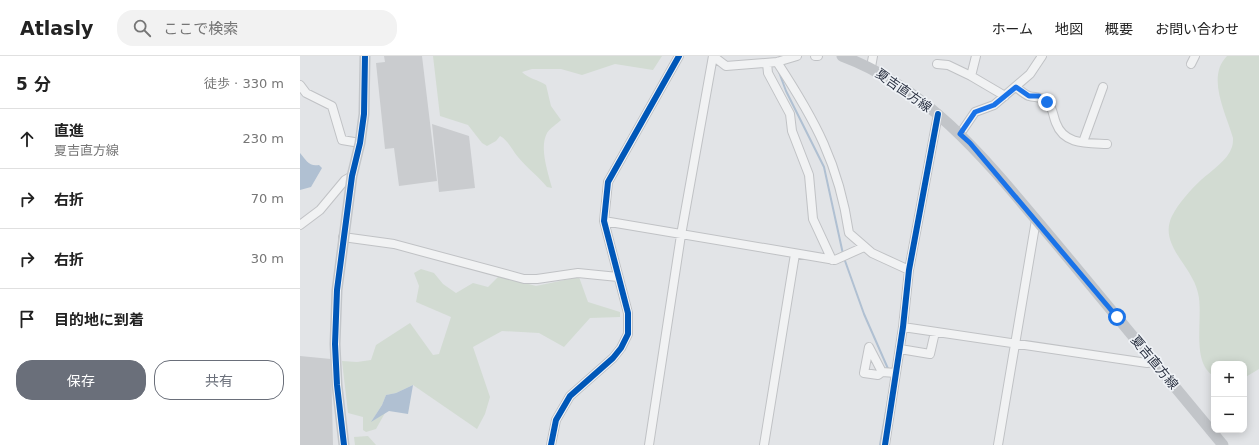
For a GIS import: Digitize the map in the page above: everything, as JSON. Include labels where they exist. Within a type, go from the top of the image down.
[{"type":"main road","points":[[344,445],[337,385],[335,344],[337,290],[352,176],[360,143],[364,114],[365,56]]},
{"type":"main road","name":"夏吉直方線","points":[[842,56],[871,67],[914,94],[970,143],[1223,445]]},
{"type":"street","points":[[551,445],[556,420],[570,396],[613,358],[621,348],[628,334],[628,313],[604,221],[608,182],[679,56]]},
{"type":"street","points":[[649,445],[681,235],[713,56],[726,66],[777,62],[797,56]]},
{"type":"street","points":[[871,67],[873,56]]},
{"type":"street","points":[[971,76],[976,56]]},
{"type":"street","points":[[960,134],[975,112],[994,105],[1016,87],[1030,74],[1042,56]]},
{"type":"street","points":[[1191,64],[1195,56]]},
{"type":"street","points":[[777,62],[798,95],[826,145],[838,179],[845,206],[849,233],[864,247],[909,270]]},
{"type":"street","points":[[767,63],[768,73],[790,114],[792,132],[809,175],[813,219],[832,260]]},
{"type":"street","points":[[938,64],[948,65],[971,76],[1005,96]]},
{"type":"street","points":[[300,85],[306,93],[332,106],[342,140],[360,143]]},
{"type":"street","points":[[1016,87],[1029,96],[1039,96],[1047,102],[1051,106],[1059,131],[1074,142],[1106,144]]},
{"type":"street","points":[[1083,142],[1103,88]]},
{"type":"street","points":[[885,445],[900,349],[909,270],[938,114]]},
{"type":"street","points":[[300,225],[320,210],[345,180],[352,176]]},
{"type":"street","points":[[998,445],[1036,220]]},
{"type":"street","points":[[604,221],[832,260],[864,247]]},
{"type":"street","points":[[343,237],[394,244],[524,279],[537,279],[578,273],[618,276]]},
{"type":"street","points":[[764,445],[795,254]]},
{"type":"street","points":[[903,327],[1147,363],[1155,362]]},
{"type":"street","points":[[900,349],[930,354],[935,332]]},
{"type":"street","points":[[882,372],[896,373]]},
{"type":"shaded area","points":[[433,56],[662,56],[653,70],[615,64],[582,75],[561,69],[532,69],[522,72],[546,85],[551,106],[561,120],[547,133],[544,146],[545,160],[552,188],[547,187],[525,165],[508,143],[500,136],[496,141],[487,146],[482,143],[468,125],[440,116]]},
{"type":"shaded area","points":[[1227,56],[1259,56],[1259,369],[1247,376],[1247,361],[1211,361],[1211,373],[1207,369],[1202,360],[1200,350],[1198,293],[1195,283],[1172,246],[1169,236],[1169,226],[1172,216],[1185,197],[1223,161],[1232,147],[1233,138],[1222,107],[1218,85],[1218,74],[1221,65]]},
{"type":"shaded area","points":[[421,269],[434,273],[443,284],[456,293],[473,283],[488,287],[499,276],[536,286],[579,277],[588,302],[620,312],[620,317],[590,318],[564,347],[539,333],[502,331],[473,347],[490,397],[485,414],[477,429],[413,385],[396,393],[386,395],[382,405],[372,421],[385,413],[376,429],[366,432],[363,430],[363,417],[348,413],[342,361],[357,362],[371,360],[376,345],[410,323],[433,355],[439,354],[451,317],[416,302],[419,286],[414,273]]},
{"type":"shaded area","points":[[368,436],[376,445],[355,445],[354,437]]},
{"type":"water","points":[[300,153],[310,164],[319,165],[322,168],[311,187],[300,190]]},
{"type":"water","points":[[413,385],[408,414],[389,411],[371,422],[382,405],[386,395],[396,393]]},
{"type":"building","points":[[384,56],[422,56],[437,181],[399,186],[394,148],[385,149],[376,63],[385,62]]},
{"type":"building","points":[[432,124],[469,136],[475,188],[439,192]]},
{"type":"building","points":[[300,356],[331,359],[333,445],[300,445]]},
{"type":"waterway","points":[[779,72],[786,91],[824,167],[843,254]]},
{"type":"waterway","points":[[844,258],[864,314],[889,371]]},
{"type":"waterway","points":[[880,445],[889,395]]},
{"type":"cycle path","points":[[344,445],[337,385],[335,344],[337,290],[352,176],[360,143],[364,114],[365,56]]},
{"type":"cycle path","points":[[551,445],[556,420],[570,396],[613,358],[621,348],[628,334],[628,313],[604,221],[608,182],[679,56]]},
{"type":"cycle path","points":[[885,445],[903,327],[909,270],[938,114]]},
{"type":"route","points":[[1047,102],[1039,96],[1029,96],[1016,87],[994,105],[975,112],[960,134],[970,143],[1117,317]]}]
